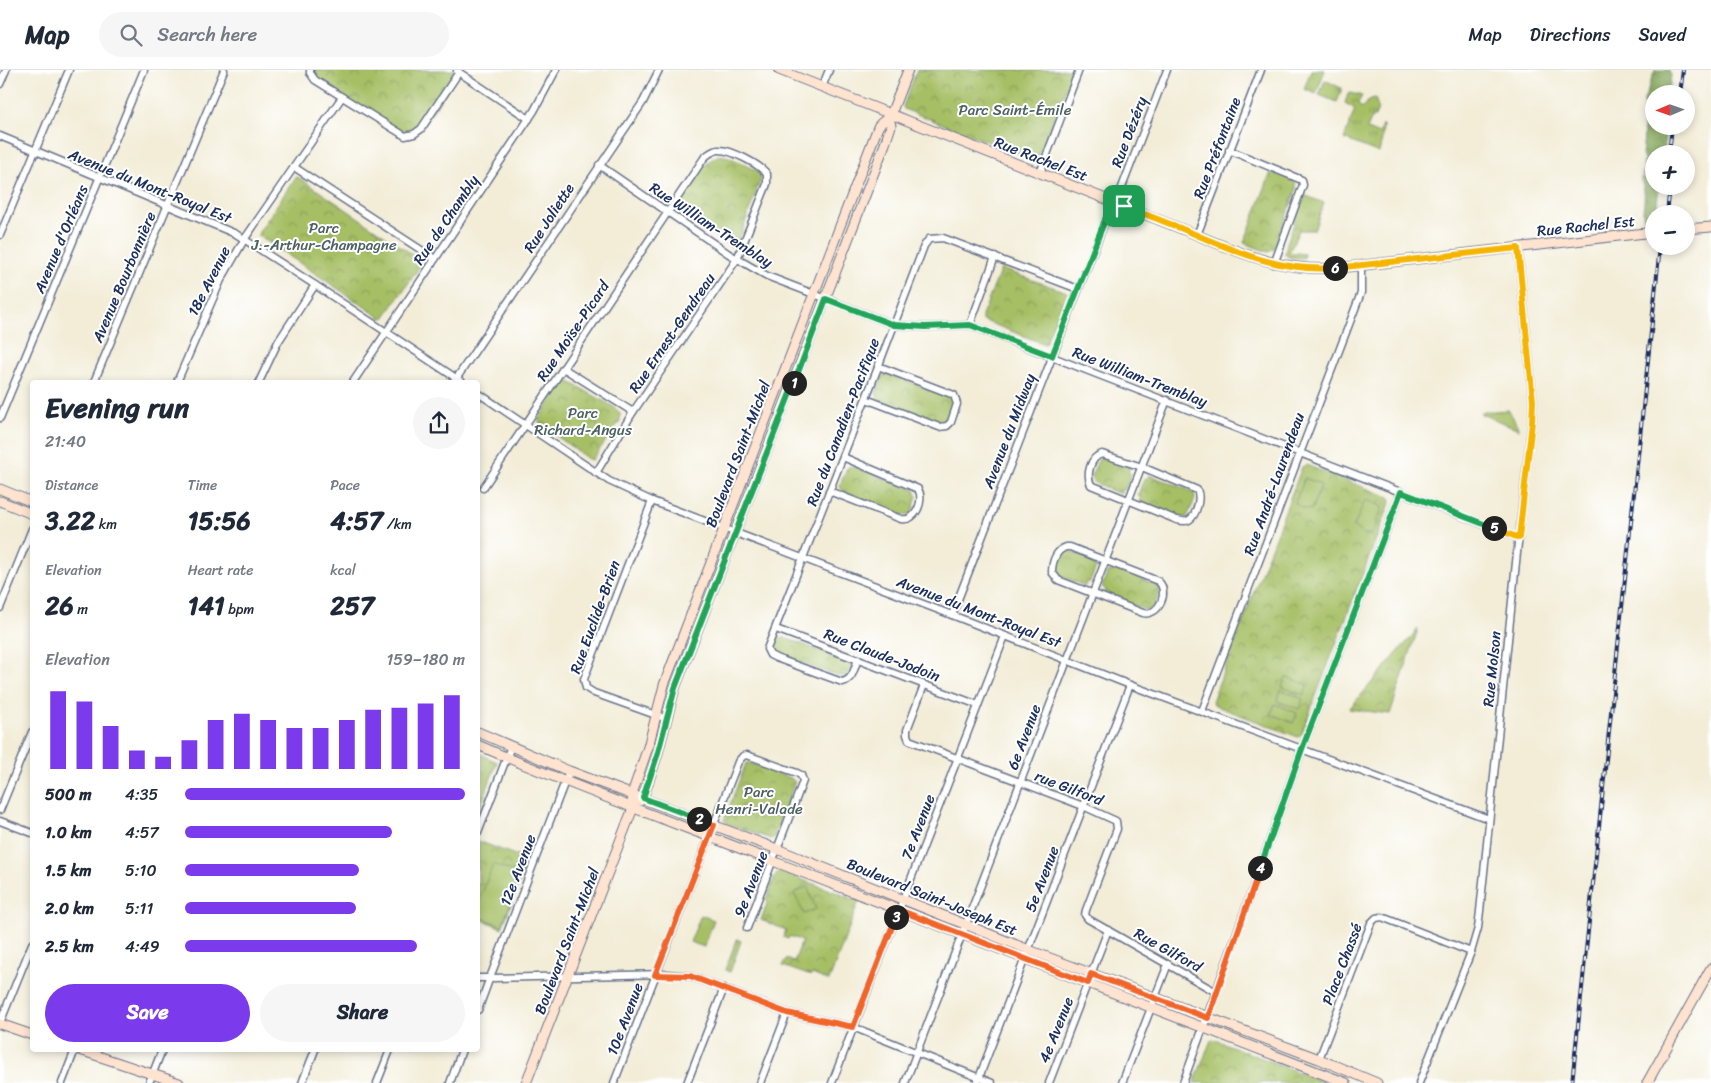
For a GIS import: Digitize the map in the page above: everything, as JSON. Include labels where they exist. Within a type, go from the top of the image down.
[{"type":"main road","name":"Rue Rachel Est","points":[[779,70],[890,116],[1040,173],[1244,255],[1274,264],[1330,268],[1645,233]]},
{"type":"main road","points":[[890,116],[908,70]]},
{"type":"main road","name":"Boulevard Saint-Michel","points":[[526,1083],[632,808],[632,794],[648,747],[664,685],[878,127],[880,122],[890,116],[892,126],[675,688],[657,756],[643,798],[632,808]]},
{"type":"main road","points":[[1695,228],[1711,227]]},
{"type":"main road","points":[[0,489],[30,501]]},
{"type":"main road","points":[[0,501],[30,513]]},
{"type":"main road","name":"Boulevard Saint-Joseph Est","points":[[480,733],[570,770],[966,924],[1028,950],[1150,1008],[1346,1083]]},
{"type":"main road","name":"Boulevard Saint-Joseph Est","points":[[480,745],[565,782],[962,933],[1024,959],[1154,998],[1319,1059],[1377,1083]]},
{"type":"main road","points":[[1647,1083],[1711,968]]},
{"type":"main road","points":[[0,1024],[30,1034]]},
{"type":"main road","points":[[85,1052],[151,1079],[179,1083]]},
{"type":"street","points":[[0,84],[6,70]]},
{"type":"street","points":[[0,234],[68,70]]},
{"type":"street","name":"Avenue d'Orléans","points":[[0,418],[144,70]]},
{"type":"street","name":"Avenue Bourbonnière","points":[[95,380],[224,70]]},
{"type":"street","points":[[310,70],[315,80],[405,136],[421,130],[457,71],[529,119]]},
{"type":"street","name":"Rue de Chambly","points":[[354,380],[529,119],[556,70]]},
{"type":"street","name":"Rue Joliette","points":[[459,380],[643,102],[659,70]]},
{"type":"street","points":[[822,87],[829,70]]},
{"type":"street","points":[[1040,173],[1079,70]]},
{"type":"street","name":"Rue Dézéry","points":[[1116,203],[1167,70]]},
{"type":"street","name":"Rue Préfontaine","points":[[1197,235],[1261,70]]},
{"type":"street","name":"18e Avenue","points":[[178,380],[221,280],[244,240],[342,97]]},
{"type":"street","name":"Avenue du Mont-Royal Est","points":[[0,136],[236,234],[457,380]]},
{"type":"street","name":"Rue Moïse-Picard","points":[[483,488],[704,158],[716,150],[725,151],[761,166],[768,174],[767,184],[737,259]]},
{"type":"street","points":[[1229,150],[1302,180],[1303,185],[1274,264]]},
{"type":"street","points":[[294,166],[435,258]]},
{"type":"street","name":"Rue William-Tremblay","points":[[599,166],[737,259],[767,276],[894,325],[925,327],[970,325],[1168,400],[1519,538]]},
{"type":"street","name":"Avenue du Midway","points":[[952,615],[1108,212],[1116,203]]},
{"type":"street","name":"Rue du Canadien-Pacifique","points":[[858,659],[851,677],[845,681],[838,681],[776,658],[768,652],[768,645],[776,629],[866,399],[924,246],[929,240],[943,238],[995,257]]},
{"type":"street","name":"Rue Molson","points":[[1419,1083],[1471,952],[1478,928],[1532,422],[1533,401],[1518,248]]},
{"type":"street","points":[[970,325],[995,257],[1078,289]]},
{"type":"street","name":"Rue Ernest-Gendreau","points":[[596,473],[633,412],[737,259]]},
{"type":"street","name":"Rue André-Laurendeau","points":[[1202,711],[1361,293],[1360,265]]},
{"type":"street","points":[[260,380],[278,342],[315,285]]},
{"type":"street","points":[[866,399],[939,427],[950,424],[954,414],[957,402],[954,395],[878,366]]},
{"type":"street","points":[[563,368],[633,412]]},
{"type":"street","name":"Avenue du Mont-Royal Est","points":[[480,394],[596,473],[624,489],[652,501],[1130,685],[1489,819]]},
{"type":"street","name":"6e Avenue","points":[[905,1083],[1168,400]]},
{"type":"street","points":[[1102,454],[1142,467],[1196,490],[1199,495],[1199,500],[1192,517],[1184,522],[1129,501],[1091,485],[1087,475],[1094,458],[1102,454]]},
{"type":"street","points":[[829,491],[901,519],[909,519],[915,514],[921,499],[918,489],[843,457]]},
{"type":"street","points":[[1183,1083],[1208,1018],[1302,749],[1401,492]]},
{"type":"street","name":"Rue Euclide-Brien","points":[[652,501],[584,680],[586,688],[594,693],[667,719]]},
{"type":"street","points":[[0,608],[30,534]]},
{"type":"street","points":[[1070,547],[1158,581],[1162,584],[1164,593],[1157,610],[1153,613],[1143,613],[1093,594],[1054,577],[1052,566],[1061,549],[1070,547]]},
{"type":"street","name":"Rue Claude-Jodoin","points":[[776,629],[978,705]]},
{"type":"street","name":"7e Avenue","points":[[832,1083],[1005,636]]},
{"type":"street","points":[[924,684],[907,730],[908,738],[958,758]]},
{"type":"street","name":"5e Avenue","points":[[978,1081],[1130,685]]},
{"type":"street","points":[[0,810],[30,737]]},
{"type":"street","points":[[480,828],[511,746]]},
{"type":"street","name":"9e Avenue","points":[[714,825],[738,762],[743,756],[750,756],[797,772],[801,776],[802,784],[747,928]]},
{"type":"street","name":"rue Gilford","points":[[958,758],[1083,806],[1116,821],[1117,829],[1085,915]]},
{"type":"street","name":"12e Avenue","points":[[480,1004],[570,770]]},
{"type":"street","points":[[0,821],[30,832]]},
{"type":"street","name":"10e Avenue","points":[[614,1083],[714,825]]},
{"type":"street","name":"Rue Gilford","points":[[1085,915],[1088,919],[1216,992]]},
{"type":"street","name":"Place Chassé","points":[[1319,1059],[1371,923],[1376,918],[1382,917],[1471,952]]},
{"type":"street","name":"4e Avenue","points":[[1049,1083],[1108,930]]},
{"type":"street","points":[[0,1024],[30,949]]},
{"type":"street","points":[[1122,1083],[1168,964]]},
{"type":"street","points":[[480,978],[690,976],[787,1013],[853,1027],[978,1081],[992,1083]]},
{"type":"street","points":[[687,1083],[724,988]]},
{"type":"street","points":[[760,1083],[787,1013]]},
{"type":"street","points":[[62,1083],[74,1052]]},
{"type":"street","points":[[151,1079],[161,1052]]},
{"type":"street","points":[[302,1083],[314,1052]]},
{"type":"street","points":[[378,1083],[389,1052]]},
{"type":"street","points":[[450,1083],[461,1052]]},
{"type":"green space","points":[[310,70],[456,70],[459,72],[421,129],[405,136],[315,80]]},
{"type":"green space","name":"Parc Saint-Émile","points":[[917,70],[1074,70],[1037,158],[1034,160],[904,109],[903,106]]},
{"type":"green space","points":[[1311,70],[1325,70],[1316,94],[1304,89]]},
{"type":"green space","points":[[1655,70],[1669,70],[1671,75],[1670,85],[1650,85]]},
{"type":"green space","points":[[1325,80],[1341,88],[1337,102],[1319,95]]},
{"type":"green space","points":[[1348,94],[1362,96],[1358,103],[1361,108],[1371,99],[1375,98],[1378,108],[1375,117],[1372,117],[1367,129],[1379,134],[1383,125],[1379,153],[1344,139],[1355,109],[1345,103]]},
{"type":"green space","points":[[1645,97],[1645,135],[1665,135],[1664,145],[1645,145],[1645,195],[1658,195],[1657,205],[1645,205],[1645,220],[1643,216],[1644,190],[1642,179],[1644,164],[1642,155],[1644,135],[1642,119]]},
{"type":"green space","points":[[720,155],[729,157],[757,171],[761,179],[737,245],[731,247],[680,211],[680,207],[692,185],[707,163]]},
{"type":"green space","points":[[1271,172],[1293,180],[1296,184],[1296,191],[1274,249],[1268,252],[1244,243]]},
{"type":"green space","name":"Parc J.-Arthur-Champagne","points":[[298,177],[421,260],[421,265],[384,318],[381,318],[258,235],[295,178]]},
{"type":"green space","points":[[1304,195],[1324,203],[1314,230],[1299,230],[1289,252],[1304,254],[1304,258],[1288,257],[1285,254],[1287,243]]},
{"type":"green space","points":[[1001,269],[1067,292],[1045,344],[982,320]]},
{"type":"green space","points":[[888,373],[951,398],[953,406],[951,415],[945,421],[937,423],[878,399],[876,393],[883,376]]},
{"type":"green space","name":"Parc Richard-Angus","points":[[568,381],[614,407],[620,413],[620,421],[592,460],[539,423],[539,418],[563,383]]},
{"type":"green space","points":[[1509,410],[1519,429],[1481,414],[1481,412]]},
{"type":"green space","points":[[1100,457],[1130,467],[1128,472],[1131,474],[1125,490],[1122,489],[1120,494],[1093,482],[1091,475]]},
{"type":"green space","points":[[1306,465],[1389,497],[1391,500],[1301,735],[1298,737],[1214,705],[1212,701],[1302,467]]},
{"type":"green space","points":[[852,466],[915,490],[917,496],[912,513],[904,516],[842,492],[840,485],[847,468]]},
{"type":"green space","points":[[1149,475],[1194,492],[1195,499],[1187,517],[1179,518],[1139,501],[1141,496],[1138,495],[1144,478],[1147,479]]},
{"type":"green space","points":[[1305,478],[1321,486],[1311,510],[1301,508],[1295,503]]},
{"type":"green space","points":[[1367,500],[1381,506],[1382,509],[1372,534],[1363,534],[1354,527],[1364,502]]},
{"type":"green space","points":[[1067,550],[1095,560],[1093,565],[1096,567],[1090,582],[1087,581],[1085,586],[1062,577],[1056,572],[1058,559]]},
{"type":"green space","points":[[1114,567],[1158,586],[1160,592],[1153,608],[1145,610],[1104,594],[1106,589],[1102,587],[1108,571],[1112,572]]},
{"type":"green space","points":[[1418,629],[1390,714],[1349,709]]},
{"type":"green space","points":[[778,637],[786,638],[848,661],[851,666],[850,672],[846,676],[838,676],[775,653],[772,647],[774,640]]},
{"type":"green space","points":[[1286,677],[1308,685],[1304,695],[1282,687]]},
{"type":"green space","points":[[1281,690],[1303,699],[1299,709],[1277,701]]},
{"type":"green space","points":[[1275,704],[1297,713],[1293,723],[1271,714]]},
{"type":"green space","points":[[480,754],[497,762],[480,808]]},
{"type":"green space","name":"Parc Henri-Valade","points":[[746,763],[792,779],[795,782],[774,837],[771,839],[726,823],[724,820]]},
{"type":"green space","points":[[480,842],[528,860],[502,928],[480,919]]},
{"type":"green space","points":[[493,864],[521,875],[502,926],[480,917],[480,899]]},
{"type":"green space","points":[[779,871],[859,901],[829,981],[783,966],[786,959],[794,962],[802,941],[790,936],[788,939],[783,937],[786,930],[761,920],[768,901],[766,899]]},
{"type":"green space","points":[[807,887],[816,909],[804,914],[794,893]]},
{"type":"green space","points":[[701,915],[714,920],[704,947],[690,942]]},
{"type":"green space","points":[[737,939],[741,941],[730,972],[725,970]]},
{"type":"green space","points":[[1213,1039],[1326,1083],[1194,1083]]},
{"type":"railway","points":[[1681,85],[1683,70]]},
{"type":"railway","points":[[1670,145],[1671,135]]},
{"type":"railway","points":[[1668,205],[1669,195]]},
{"type":"railway","points":[[1572,1083],[1659,255]]},
{"type":"route","points":[[1116,203],[1124,206],[1244,255],[1274,264],[1302,267],[1338,268],[1518,248],[1533,401],[1519,538],[1401,492],[1302,749],[1208,1018],[1091,974],[1088,983],[899,910],[853,1027],[787,1013],[690,976],[655,975],[714,825],[643,798],[657,756],[675,688],[826,299],[894,325],[905,327],[970,325],[1052,356],[1108,212],[1116,203]]}]
